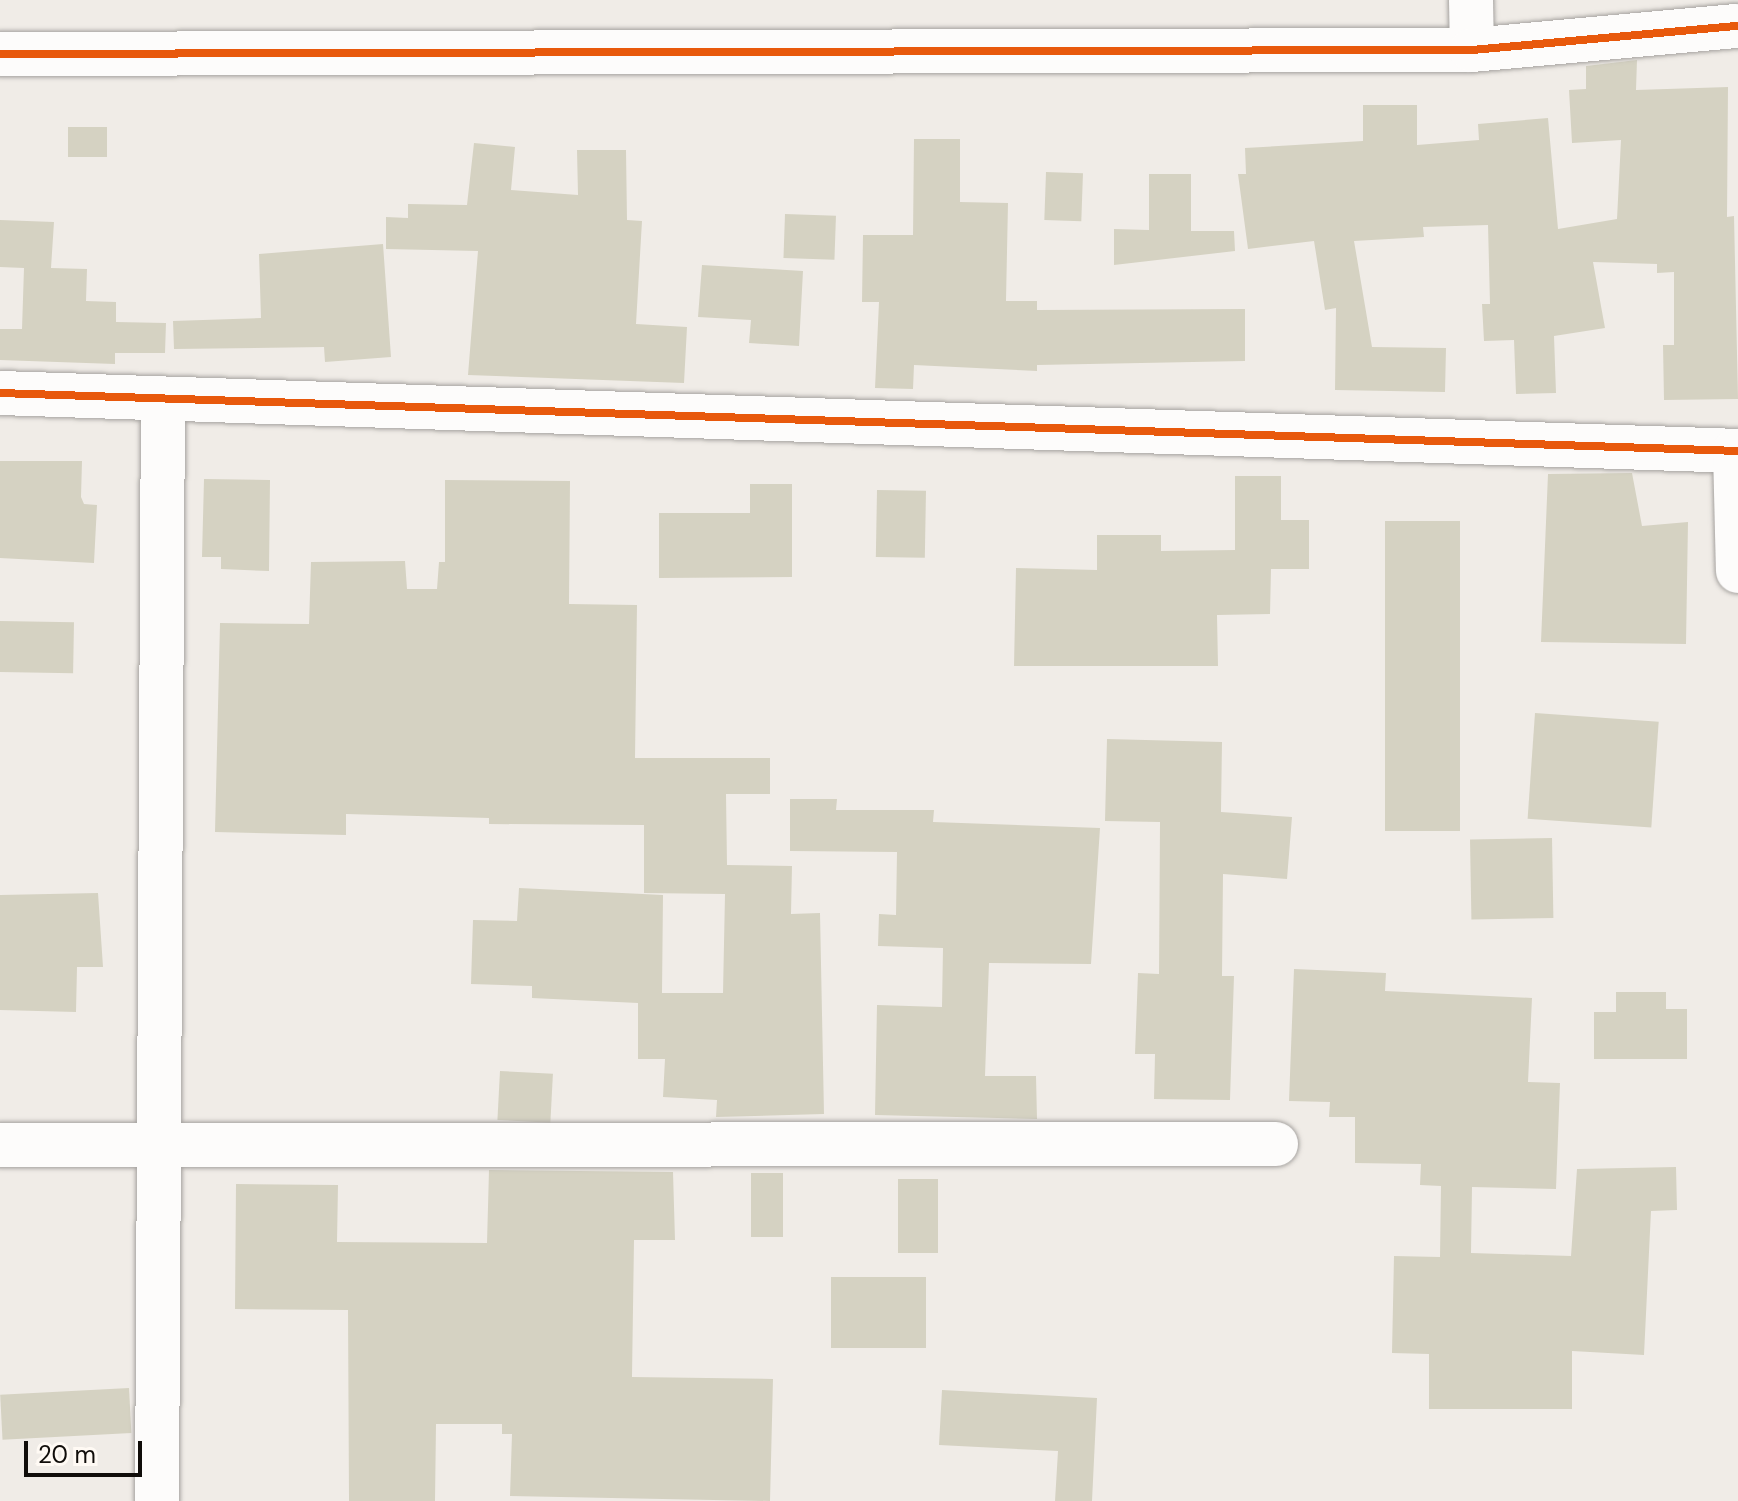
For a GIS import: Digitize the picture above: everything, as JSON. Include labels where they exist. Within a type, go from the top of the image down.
[{"type":"street","points":[[1471,0],[1472,50]]},
{"type":"street","points":[[0,54],[1472,50],[1738,26]]},
{"type":"street","points":[[0,393],[1736,451],[1738,571]]},
{"type":"street","points":[[157,1501],[163,400]]},
{"type":"street","points":[[0,1145],[1276,1144]]},
{"type":"building","points":[[1637,60],[1636,90],[1728,87],[1727,217],[1734,216],[1738,399],[1664,400],[1663,345],[1674,345],[1674,272],[1657,273],[1657,264],[1593,262],[1605,328],[1554,336],[1556,393],[1516,394],[1514,340],[1484,341],[1482,304],[1490,304],[1488,225],[1423,227],[1424,237],[1354,241],[1372,347],[1446,348],[1445,392],[1335,390],[1336,308],[1325,310],[1314,241],[1248,249],[1238,174],[1246,174],[1245,148],[1363,141],[1363,105],[1417,105],[1417,145],[1479,140],[1478,124],[1548,118],[1558,229],[1617,219],[1621,140],[1572,143],[1569,90],[1586,89],[1586,66]]},
{"type":"building","points":[[68,127],[107,127],[107,157],[68,157]]},
{"type":"building","points":[[914,139],[960,139],[960,202],[1008,203],[1006,301],[1037,301],[1037,310],[1245,309],[1245,361],[1037,365],[1037,371],[914,365],[913,389],[875,388],[879,302],[862,302],[863,235],[913,235]]},
{"type":"building","points":[[474,143],[515,147],[511,190],[578,195],[577,150],[626,150],[627,220],[642,221],[636,324],[687,327],[684,383],[468,375],[478,251],[386,249],[386,217],[408,218],[408,204],[467,205]]},
{"type":"building","points":[[1046,172],[1083,173],[1081,221],[1044,220]]},
{"type":"building","points":[[1149,174],[1191,174],[1191,231],[1234,231],[1235,251],[1114,265],[1114,229],[1149,230]]},
{"type":"building","points":[[785,214],[836,216],[834,260],[783,258]]},
{"type":"building","points":[[0,220],[54,222],[51,268],[87,269],[86,301],[116,302],[116,322],[166,323],[165,353],[115,353],[115,364],[0,360],[0,329],[22,329],[24,268],[0,267]]},
{"type":"building","points":[[383,244],[391,357],[325,362],[324,347],[174,349],[173,321],[261,318],[259,254]]},
{"type":"building","points":[[702,265],[803,271],[799,346],[749,343],[751,320],[698,317]]},
{"type":"building","points":[[0,461],[82,461],[81,497],[84,504],[97,505],[94,563],[0,558]]},
{"type":"building","points":[[1632,473],[1642,526],[1688,522],[1686,644],[1541,642],[1548,474]]},
{"type":"building","points":[[1235,476],[1281,476],[1281,520],[1309,520],[1309,569],[1271,569],[1270,614],[1217,615],[1218,666],[1014,666],[1016,568],[1097,570],[1097,535],[1161,535],[1161,551],[1235,550]]},
{"type":"building","points":[[204,479],[270,480],[269,571],[221,569],[221,557],[202,557]]},
{"type":"building","points":[[445,480],[570,481],[569,604],[637,605],[635,758],[770,758],[770,794],[726,794],[727,865],[792,866],[791,914],[820,913],[824,1114],[716,1117],[717,1100],[663,1097],[665,1059],[638,1059],[638,1003],[532,998],[532,986],[471,984],[473,920],[517,921],[519,888],[663,895],[662,993],[723,993],[725,894],[644,893],[644,825],[489,824],[489,818],[346,814],[346,835],[215,832],[220,623],[309,624],[311,562],[405,561],[407,589],[437,589],[439,562],[445,562]]},
{"type":"building","points":[[750,484],[792,484],[792,577],[659,578],[659,513],[750,513]]},
{"type":"building","points":[[877,490],[926,491],[925,558],[876,557]]},
{"type":"building","points":[[1385,521],[1460,521],[1460,831],[1385,831]]},
{"type":"building","points":[[0,621],[74,622],[73,673],[0,672]]},
{"type":"building","points":[[1535,713],[1659,722],[1651,827],[1528,819]]},
{"type":"building","points":[[1107,739],[1222,742],[1221,812],[1292,817],[1287,879],[1223,874],[1222,976],[1234,976],[1230,1100],[1154,1099],[1155,1054],[1135,1054],[1138,973],[1159,974],[1160,822],[1105,821]]},
{"type":"building","points":[[790,799],[837,799],[836,810],[934,810],[933,822],[1100,828],[1091,964],[989,963],[985,1076],[1036,1076],[1037,1119],[875,1115],[877,1005],[942,1007],[943,948],[878,946],[879,914],[896,915],[897,852],[790,851]]},
{"type":"building","points":[[1552,838],[1553,918],[1471,919],[1470,839]]},
{"type":"building","points":[[98,893],[103,967],[77,967],[76,1012],[0,1010],[0,895]]},
{"type":"building","points":[[1294,969],[1386,973],[1385,991],[1532,998],[1528,1082],[1560,1083],[1556,1189],[1472,1187],[1471,1253],[1571,1256],[1577,1169],[1676,1167],[1677,1210],[1651,1211],[1644,1355],[1572,1351],[1572,1409],[1429,1409],[1429,1354],[1392,1353],[1394,1256],[1440,1257],[1441,1186],[1420,1185],[1421,1164],[1355,1163],[1355,1117],[1329,1117],[1330,1102],[1289,1101]]},
{"type":"building","points":[[1616,992],[1666,992],[1666,1009],[1687,1009],[1687,1059],[1594,1059],[1594,1012],[1616,1012]]},
{"type":"building","points":[[500,1071],[553,1074],[550,1123],[497,1120]]},
{"type":"building","points":[[489,1170],[673,1172],[675,1240],[634,1240],[632,1377],[773,1379],[770,1501],[510,1496],[512,1434],[502,1434],[502,1424],[436,1424],[435,1501],[349,1501],[348,1310],[235,1309],[236,1184],[338,1185],[337,1242],[487,1243]]},
{"type":"building","points":[[751,1173],[783,1173],[783,1237],[751,1237]]},
{"type":"building","points":[[898,1179],[938,1179],[938,1253],[898,1253]]},
{"type":"building","points":[[831,1277],[926,1277],[926,1348],[831,1348]]},
{"type":"building","points":[[129,1388],[131,1433],[3,1440],[0,1395]]},
{"type":"building","points":[[942,1390],[1097,1398],[1092,1501],[1055,1501],[1058,1451],[939,1445]]},
{"type":"cycle path","points":[[0,54],[1472,50],[1738,26]]},
{"type":"cycle path","points":[[0,393],[1738,451]]}]
